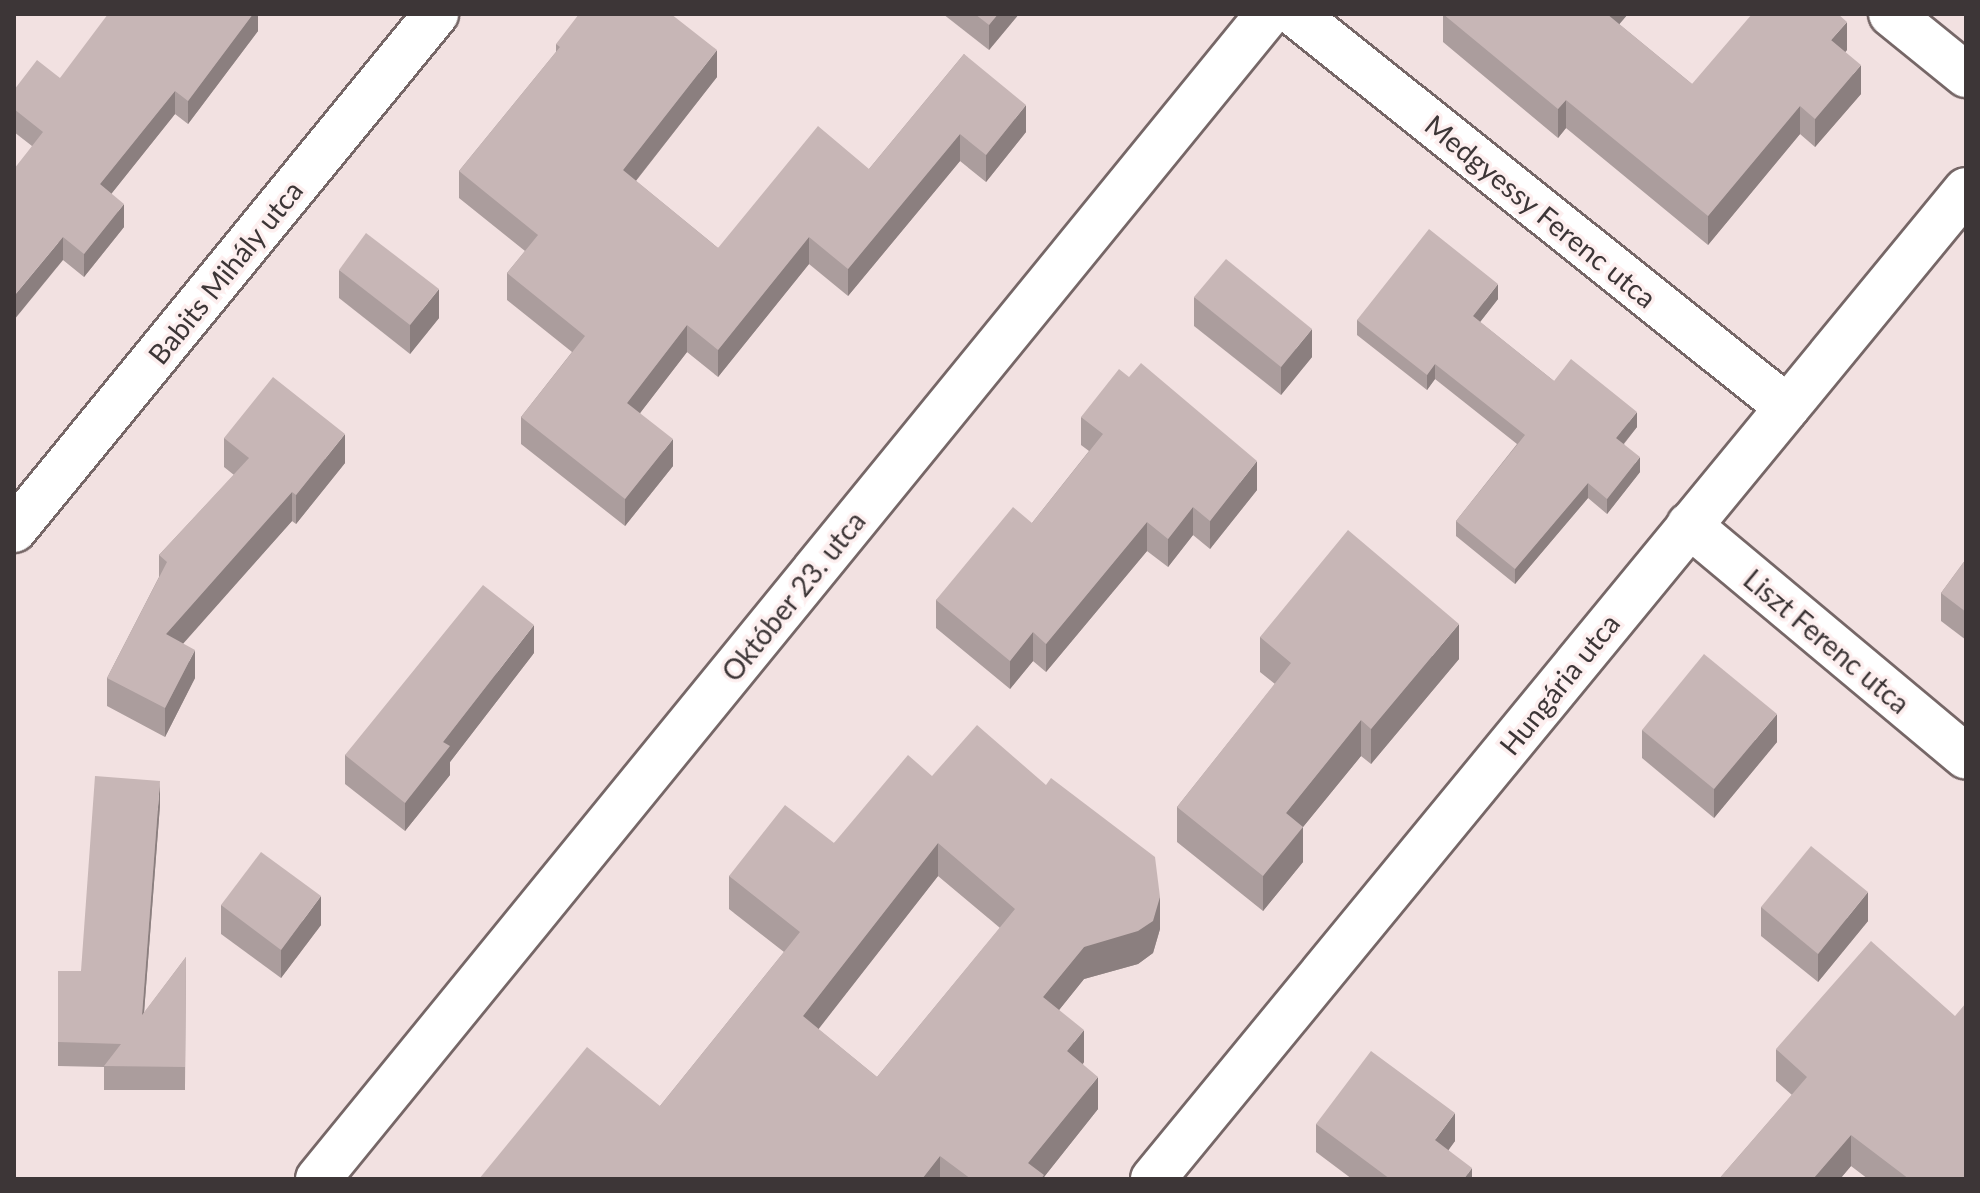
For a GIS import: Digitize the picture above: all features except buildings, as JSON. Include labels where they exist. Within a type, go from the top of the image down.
[{"type":"street","name":"Babits Mihály utca","points":[[14,530],[436,14]]},
{"type":"street","name":"Október 23. utca","points":[[318,1179],[1268,14]]},
{"type":"street","name":"Medgyessy Ferenc utca","points":[[1295,14],[1787,407]]},
{"type":"street","points":[[1891,14],[1966,75]]},
{"type":"street","name":"Hungária utca","points":[[1153,1179],[1966,190]]},
{"type":"street","name":"Liszt Ferenc utca","points":[[1689,525],[1966,757]]}]
